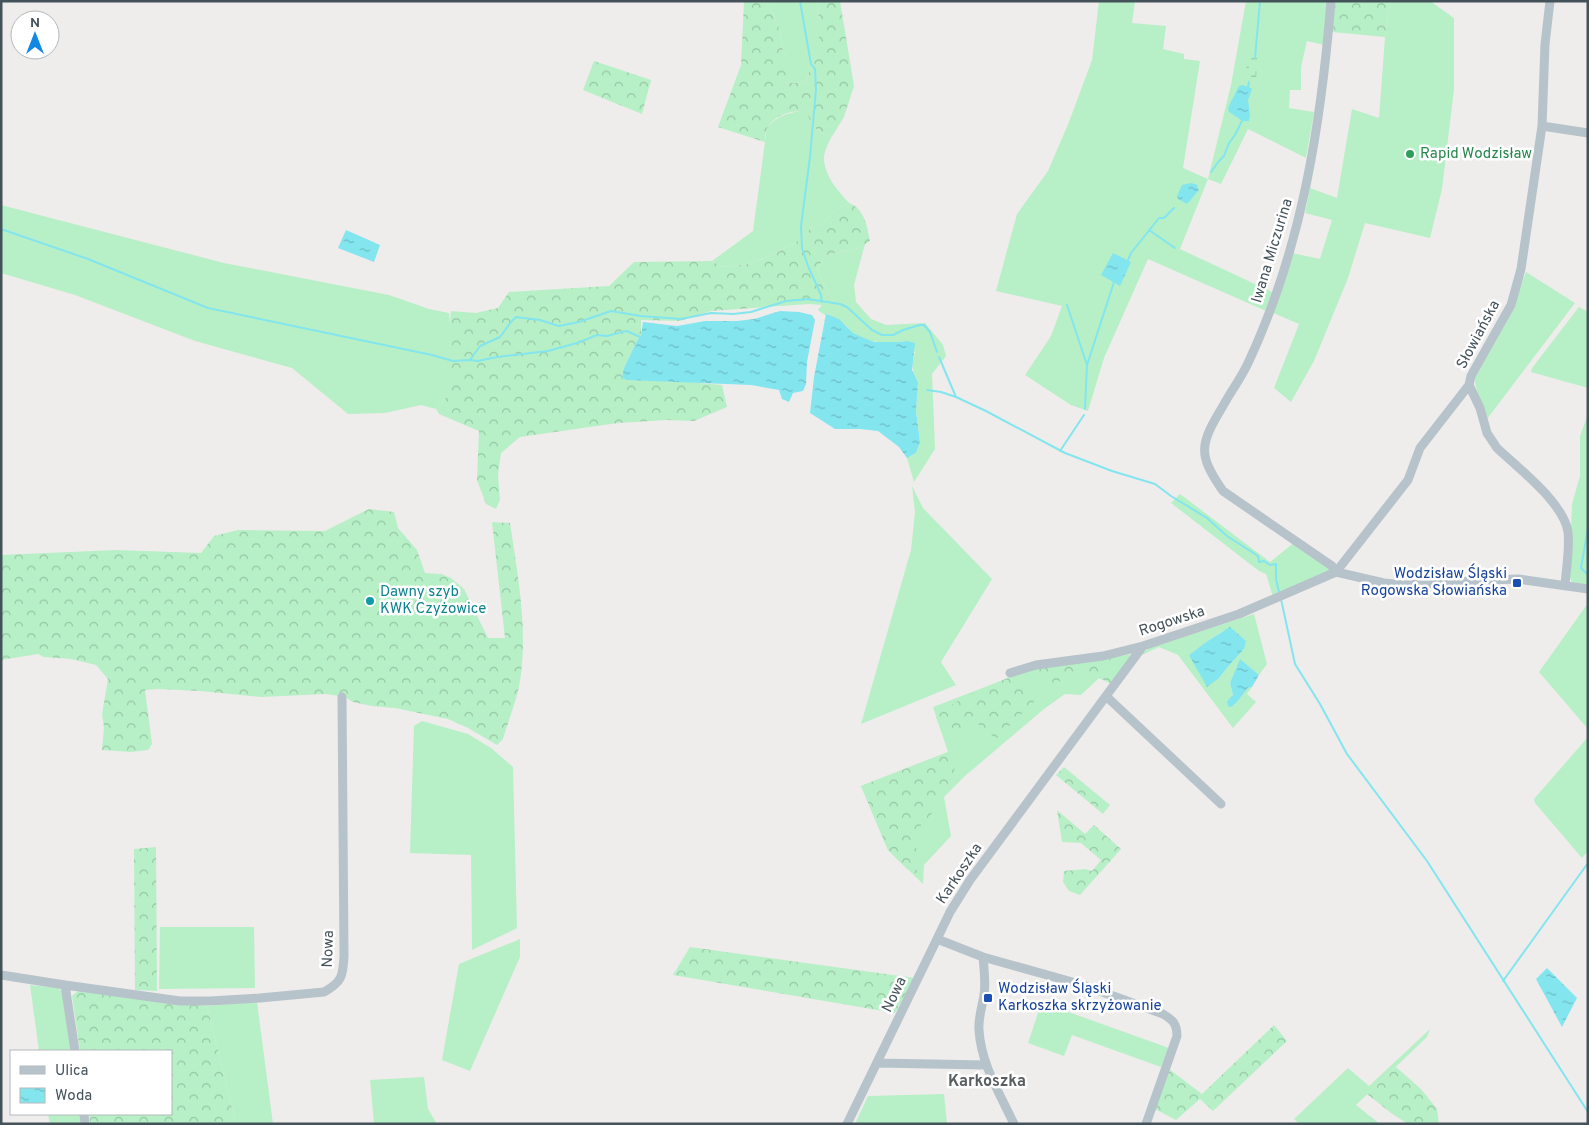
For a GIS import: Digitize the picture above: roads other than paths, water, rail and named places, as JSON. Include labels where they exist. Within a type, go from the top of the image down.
[{"type":"street","name":"Iwana Miczurina","points":[[1331,1],[1322,96],[1303,202],[1275,297],[1249,362],[1214,420],[1204,446],[1205,461],[1210,474],[1223,491],[1332,566],[1336,572]]},
{"type":"street","name":"Słowiańska","points":[[1550,1],[1545,44],[1542,126],[1522,269],[1511,305],[1471,376],[1469,385],[1480,408],[1491,441],[1551,500],[1564,520],[1568,532],[1565,586]]},
{"type":"street","points":[[1542,126],[1588,134]]},
{"type":"street","name":"Rogowska","points":[[1010,673],[1036,665],[1104,656],[1143,646],[1239,614],[1336,572],[1408,480],[1420,448],[1469,385]]},
{"type":"street","points":[[1336,572],[1384,583],[1405,585],[1518,580],[1588,589]]},
{"type":"street","name":"Karkoszka","points":[[937,939],[950,912],[970,880],[1143,646]]},
{"type":"street","name":"Nowa","points":[[1,975],[65,986],[180,1000],[210,1001],[324,992],[339,982],[344,971],[342,697]]},
{"type":"street","points":[[1107,697],[1221,804]]},
{"type":"street","points":[[937,939],[983,957],[1083,985],[1172,1019],[1177,1026],[1177,1036],[1146,1124]]},
{"type":"street","name":"Nowa","points":[[847,1124],[937,939]]},
{"type":"street","points":[[983,957],[984,986],[979,1028],[981,1045],[986,1066],[1014,1124]]},
{"type":"street","points":[[65,986],[75,1050]]},
{"type":"street","points":[[877,1063],[986,1066]]},
{"type":"water","points":[[1243,85],[1252,89],[1248,100],[1249,121],[1241,120],[1229,112],[1228,108],[1239,86]]},
{"type":"water","points":[[1191,183],[1198,185],[1199,190],[1187,204],[1178,199],[1177,196],[1182,185]]},
{"type":"water","points":[[346,230],[380,245],[374,262],[338,248]]},
{"type":"water","points":[[1113,253],[1131,262],[1120,286],[1101,275]]},
{"type":"water","points":[[780,311],[812,315],[815,320],[807,362],[806,384],[803,391],[793,393],[789,402],[782,399],[779,390],[751,385],[626,380],[622,377],[624,368],[641,335],[643,322],[677,326],[705,321],[754,319]]},
{"type":"water","points":[[826,314],[839,319],[853,333],[875,342],[907,341],[915,343],[912,370],[918,382],[916,411],[920,442],[916,453],[907,458],[899,447],[878,431],[835,429],[810,413],[814,377]]},
{"type":"water","points":[[1230,627],[1246,641],[1244,649],[1219,678],[1207,687],[1189,655]]},
{"type":"water","points":[[1240,659],[1259,675],[1252,687],[1248,688],[1231,707],[1228,706],[1227,701],[1233,695],[1230,683]]},
{"type":"water","points":[[1547,968],[1577,998],[1562,1027],[1536,979]]},
{"type":"waterway","points":[[800,1],[811,64],[815,69],[816,89],[801,226],[802,248],[822,302]]},
{"type":"waterway","points":[[1255,58],[1260,1]]},
{"type":"waterway","points":[[1248,87],[1249,82]]},
{"type":"waterway","points":[[1211,172],[1224,156],[1243,119]]},
{"type":"waterway","points":[[1128,260],[1131,253],[1159,218],[1164,218],[1174,208]]},
{"type":"waterway","points":[[1,229],[88,259],[208,308],[453,361],[470,360],[480,346],[500,337],[516,317],[540,320],[559,326],[579,322],[611,311],[641,316],[681,319],[711,313],[733,314],[751,312],[786,301],[808,299],[840,304],[847,307],[872,330],[882,335],[893,335],[903,330],[924,325],[930,332],[937,352]]},
{"type":"waterway","points":[[1149,230],[1175,248]]},
{"type":"waterway","points":[[1085,409],[1087,365],[1114,282]]},
{"type":"waterway","points":[[1067,305],[1087,365]]},
{"type":"waterway","points":[[470,360],[478,361],[548,351],[597,335],[607,336],[627,331],[640,337]]},
{"type":"waterway","points":[[939,357],[956,397],[1065,453],[1112,471],[1155,484],[1207,518],[1227,536],[1258,556],[1259,562],[1264,561],[1270,565],[1276,564],[1276,579],[1279,592]]},
{"type":"waterway","points":[[927,390],[956,397]]},
{"type":"waterway","points":[[1060,451],[1084,415]]},
{"type":"waterway","points":[[1588,528],[1581,568],[1588,575]]},
{"type":"waterway","points":[[1281,599],[1295,664],[1320,704],[1347,754],[1427,861],[1588,1112]]},
{"type":"waterway","points":[[1503,981],[1588,863]]},
{"type":"place","name":"Rapid Wodzisław","points":[[1410,154]]},
{"type":"place","name":"Wodzisław Śląski Rogowska Słowiańska","points":[[1517,583]]},
{"type":"place","name":"Dawny szyb KWK Czyżowice","points":[[370,601]]},
{"type":"place","name":"Wodzisław Śląski Karkoszka skrzyżowanie","points":[[988,998]]},
{"type":"district","name":"Karkoszka","points":[[987,1082]]}]
